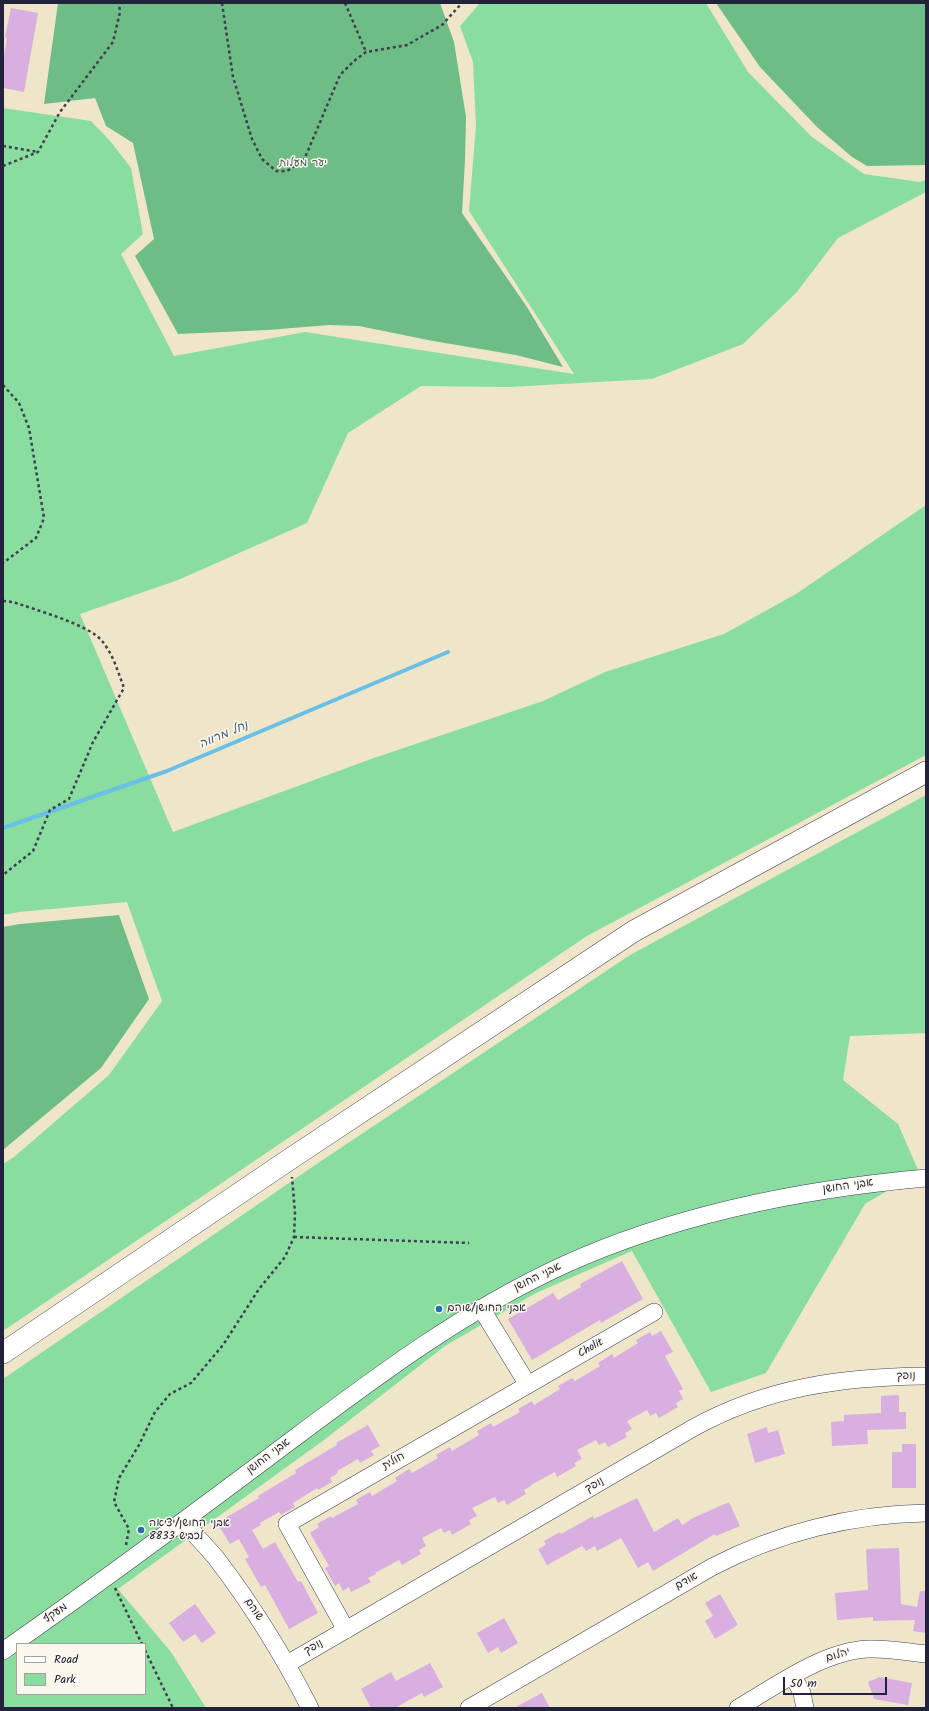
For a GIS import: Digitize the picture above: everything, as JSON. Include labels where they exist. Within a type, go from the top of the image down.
[{"type":"main road","points":[[3,1353],[290,1159],[634,931],[926,772]]},
{"type":"street","name":"אבני החושן","points":[[110,1576],[386,1370],[425,1343],[481,1308],[566,1264],[653,1230],[763,1202],[820,1190],[877,1182],[926,1178]]},
{"type":"street","points":[[481,1308],[528,1385]]},
{"type":"street","name":"Cholit","points":[[528,1385],[654,1312]]},
{"type":"street","name":"נופך","points":[[287,1664],[693,1428],[725,1412],[765,1397],[814,1385],[878,1378],[926,1376]]},
{"type":"street","name":"חולית","points":[[346,1630],[287,1524],[528,1385]]},
{"type":"street","name":"אודם","points":[[469,1708],[712,1567],[745,1551],[778,1538],[828,1525],[883,1516],[926,1513]]},
{"type":"street","name":"שוהם","points":[[183,1521],[215,1557],[243,1596],[287,1664],[310,1708]]},
{"type":"street","name":"מעקף","points":[[3,1651],[110,1576]]},
{"type":"street","name":"יהלום","points":[[738,1708],[819,1662],[853,1650],[875,1649],[926,1654]]},
{"type":"street","points":[[793,1676],[802,1692],[805,1708]]},
{"type":"path","points":[[3,166],[38,152],[60,112],[113,42],[120,12],[119,3]]},
{"type":"path","points":[[222,3],[233,77],[252,139],[262,159],[276,171],[288,171],[304,160],[340,75],[354,61],[366,52],[408,45],[442,25],[462,3]]},
{"type":"path","points":[[345,3],[366,52]]},
{"type":"path","points":[[3,146],[38,152]]},
{"type":"path","points":[[3,385],[19,404],[29,428],[44,518],[36,538],[3,563]]},
{"type":"path","points":[[3,601],[13,602],[89,629],[102,640],[112,657],[124,688],[93,742],[69,799],[50,810],[32,851],[3,874]]},
{"type":"path","points":[[125,1548],[129,1529],[114,1502],[119,1478],[139,1445],[155,1412],[170,1394],[191,1383],[223,1345],[259,1289],[285,1257],[294,1237],[294,1196],[290,1159]]},
{"type":"path","points":[[294,1237],[469,1243]]},
{"type":"path","points":[[110,1576],[142,1643]]},
{"type":"path","points":[[146,1652],[173,1708]]},
{"type":"green space","name":"יער מעלות","points":[[58,3],[440,3],[454,42],[466,117],[462,213],[527,307],[563,367],[516,355],[433,341],[359,326],[329,325],[268,330],[178,334],[135,256],[154,239],[133,143],[106,126],[95,98],[44,104]]},
{"type":"green space","points":[[480,3],[706,3],[748,72],[812,137],[864,174],[920,182],[926,180],[926,192],[838,238],[796,293],[743,344],[652,379],[509,387],[421,386],[348,433],[307,523],[178,580],[80,614],[173,832],[371,759],[543,701],[605,672],[724,634],[796,594],[926,505],[926,755],[587,936],[3,1331],[3,1164],[14,1157],[109,1075],[162,1001],[127,902],[19,912],[3,915],[3,108],[91,121],[111,142],[131,168],[143,234],[121,254],[174,356],[305,332],[574,374],[469,211],[476,126],[473,62],[460,26]]},
{"type":"green space","points":[[716,3],[926,3],[926,165],[867,166],[852,157],[817,127],[760,67]]},
{"type":"green space","points":[[926,795],[926,1033],[850,1036],[843,1080],[898,1124],[919,1172],[865,1204],[766,1373],[711,1392],[632,1251],[536,1293],[445,1346],[324,1440],[118,1589],[171,1652],[206,1708],[3,1708],[3,1379],[321,1161],[630,955]]},
{"type":"green space","points":[[119,915],[149,999],[101,1068],[3,1150],[3,927],[20,924]]},
{"type":"building","points":[[11,8],[38,13],[24,92],[3,88],[3,62],[7,38],[5,37]]},
{"type":"building","points":[[622,1261],[643,1299],[601,1323],[600,1320],[532,1360],[508,1319],[553,1293],[558,1300],[581,1287],[580,1284]]},
{"type":"building","points":[[661,1331],[673,1352],[665,1356],[683,1389],[679,1391],[683,1399],[676,1403],[678,1407],[659,1418],[656,1413],[650,1416],[647,1410],[627,1421],[632,1429],[625,1433],[627,1437],[608,1447],[605,1442],[599,1445],[596,1440],[577,1450],[582,1459],[574,1463],[576,1466],[557,1477],[555,1472],[531,1485],[524,1490],[526,1494],[507,1505],[504,1500],[498,1503],[495,1497],[472,1508],[477,1516],[469,1520],[471,1524],[452,1535],[450,1530],[444,1533],[441,1528],[422,1538],[426,1546],[419,1550],[421,1554],[402,1565],[399,1560],[375,1573],[376,1574],[368,1578],[371,1582],[351,1592],[349,1587],[343,1591],[339,1583],[335,1586],[325,1568],[329,1566],[310,1533],[319,1527],[317,1524],[358,1504],[356,1500],[370,1492],[372,1496],[397,1481],[395,1478],[409,1469],[412,1473],[438,1458],[436,1455],[450,1447],[452,1451],[479,1435],[477,1431],[491,1423],[493,1427],[520,1412],[518,1409],[532,1401],[534,1405],[560,1389],[558,1386],[572,1378],[575,1381],[600,1366],[598,1363],[612,1354],[614,1358],[638,1343],[636,1340],[650,1332],[652,1336]]},
{"type":"building","points":[[899,1395],[899,1412],[906,1412],[906,1429],[867,1430],[868,1444],[832,1446],[831,1422],[844,1421],[844,1415],[881,1413],[881,1396]]},
{"type":"building","points":[[368,1425],[380,1446],[371,1451],[374,1455],[360,1463],[358,1459],[337,1471],[338,1473],[330,1478],[332,1482],[318,1490],[317,1488],[293,1503],[295,1507],[281,1515],[279,1512],[260,1523],[261,1525],[252,1530],[263,1549],[275,1542],[298,1582],[301,1581],[318,1613],[289,1629],[265,1585],[261,1587],[245,1559],[249,1557],[239,1539],[230,1544],[217,1523],[259,1498],[258,1496],[296,1473],[295,1470],[337,1445],[336,1443]]},
{"type":"building","points":[[767,1427],[768,1433],[778,1430],[785,1454],[755,1463],[747,1434]]},
{"type":"building","points":[[902,1444],[916,1444],[916,1488],[892,1488],[892,1452],[902,1452]]},
{"type":"building","points":[[637,1498],[654,1532],[678,1518],[682,1525],[693,1518],[729,1502],[740,1526],[716,1536],[715,1534],[653,1571],[648,1562],[638,1568],[621,1538],[597,1551],[595,1546],[586,1551],[582,1546],[547,1565],[538,1549],[546,1545],[544,1541],[560,1532],[561,1534],[593,1516],[594,1519]]},
{"type":"building","points":[[899,1548],[901,1604],[917,1607],[920,1591],[926,1591],[926,1633],[913,1631],[915,1620],[873,1621],[873,1617],[837,1620],[835,1593],[868,1590],[866,1549]]},
{"type":"building","points":[[720,1594],[738,1625],[715,1639],[705,1621],[713,1616],[705,1603]]},
{"type":"building","points":[[195,1604],[216,1633],[202,1643],[195,1634],[183,1642],[169,1623]]},
{"type":"building","points":[[504,1618],[518,1643],[501,1653],[498,1647],[488,1653],[477,1633]]},
{"type":"building","points":[[430,1663],[443,1687],[424,1697],[422,1693],[395,1708],[371,1708],[361,1689],[391,1672],[396,1681]]},
{"type":"building","points":[[880,1677],[912,1683],[908,1705],[874,1699],[868,1682]]},
{"type":"building","points":[[542,1693],[550,1708],[514,1708]]},
{"type":"waterway","name":"נחל מרווה","points":[[3,828],[167,771],[448,652]]},
{"type":"place","name":"אבני החושן/שוהם","points":[[439,1309]]},
{"type":"place","name":"אבני החושן/יציאה לכביש 8833","points":[[141,1530]]}]
